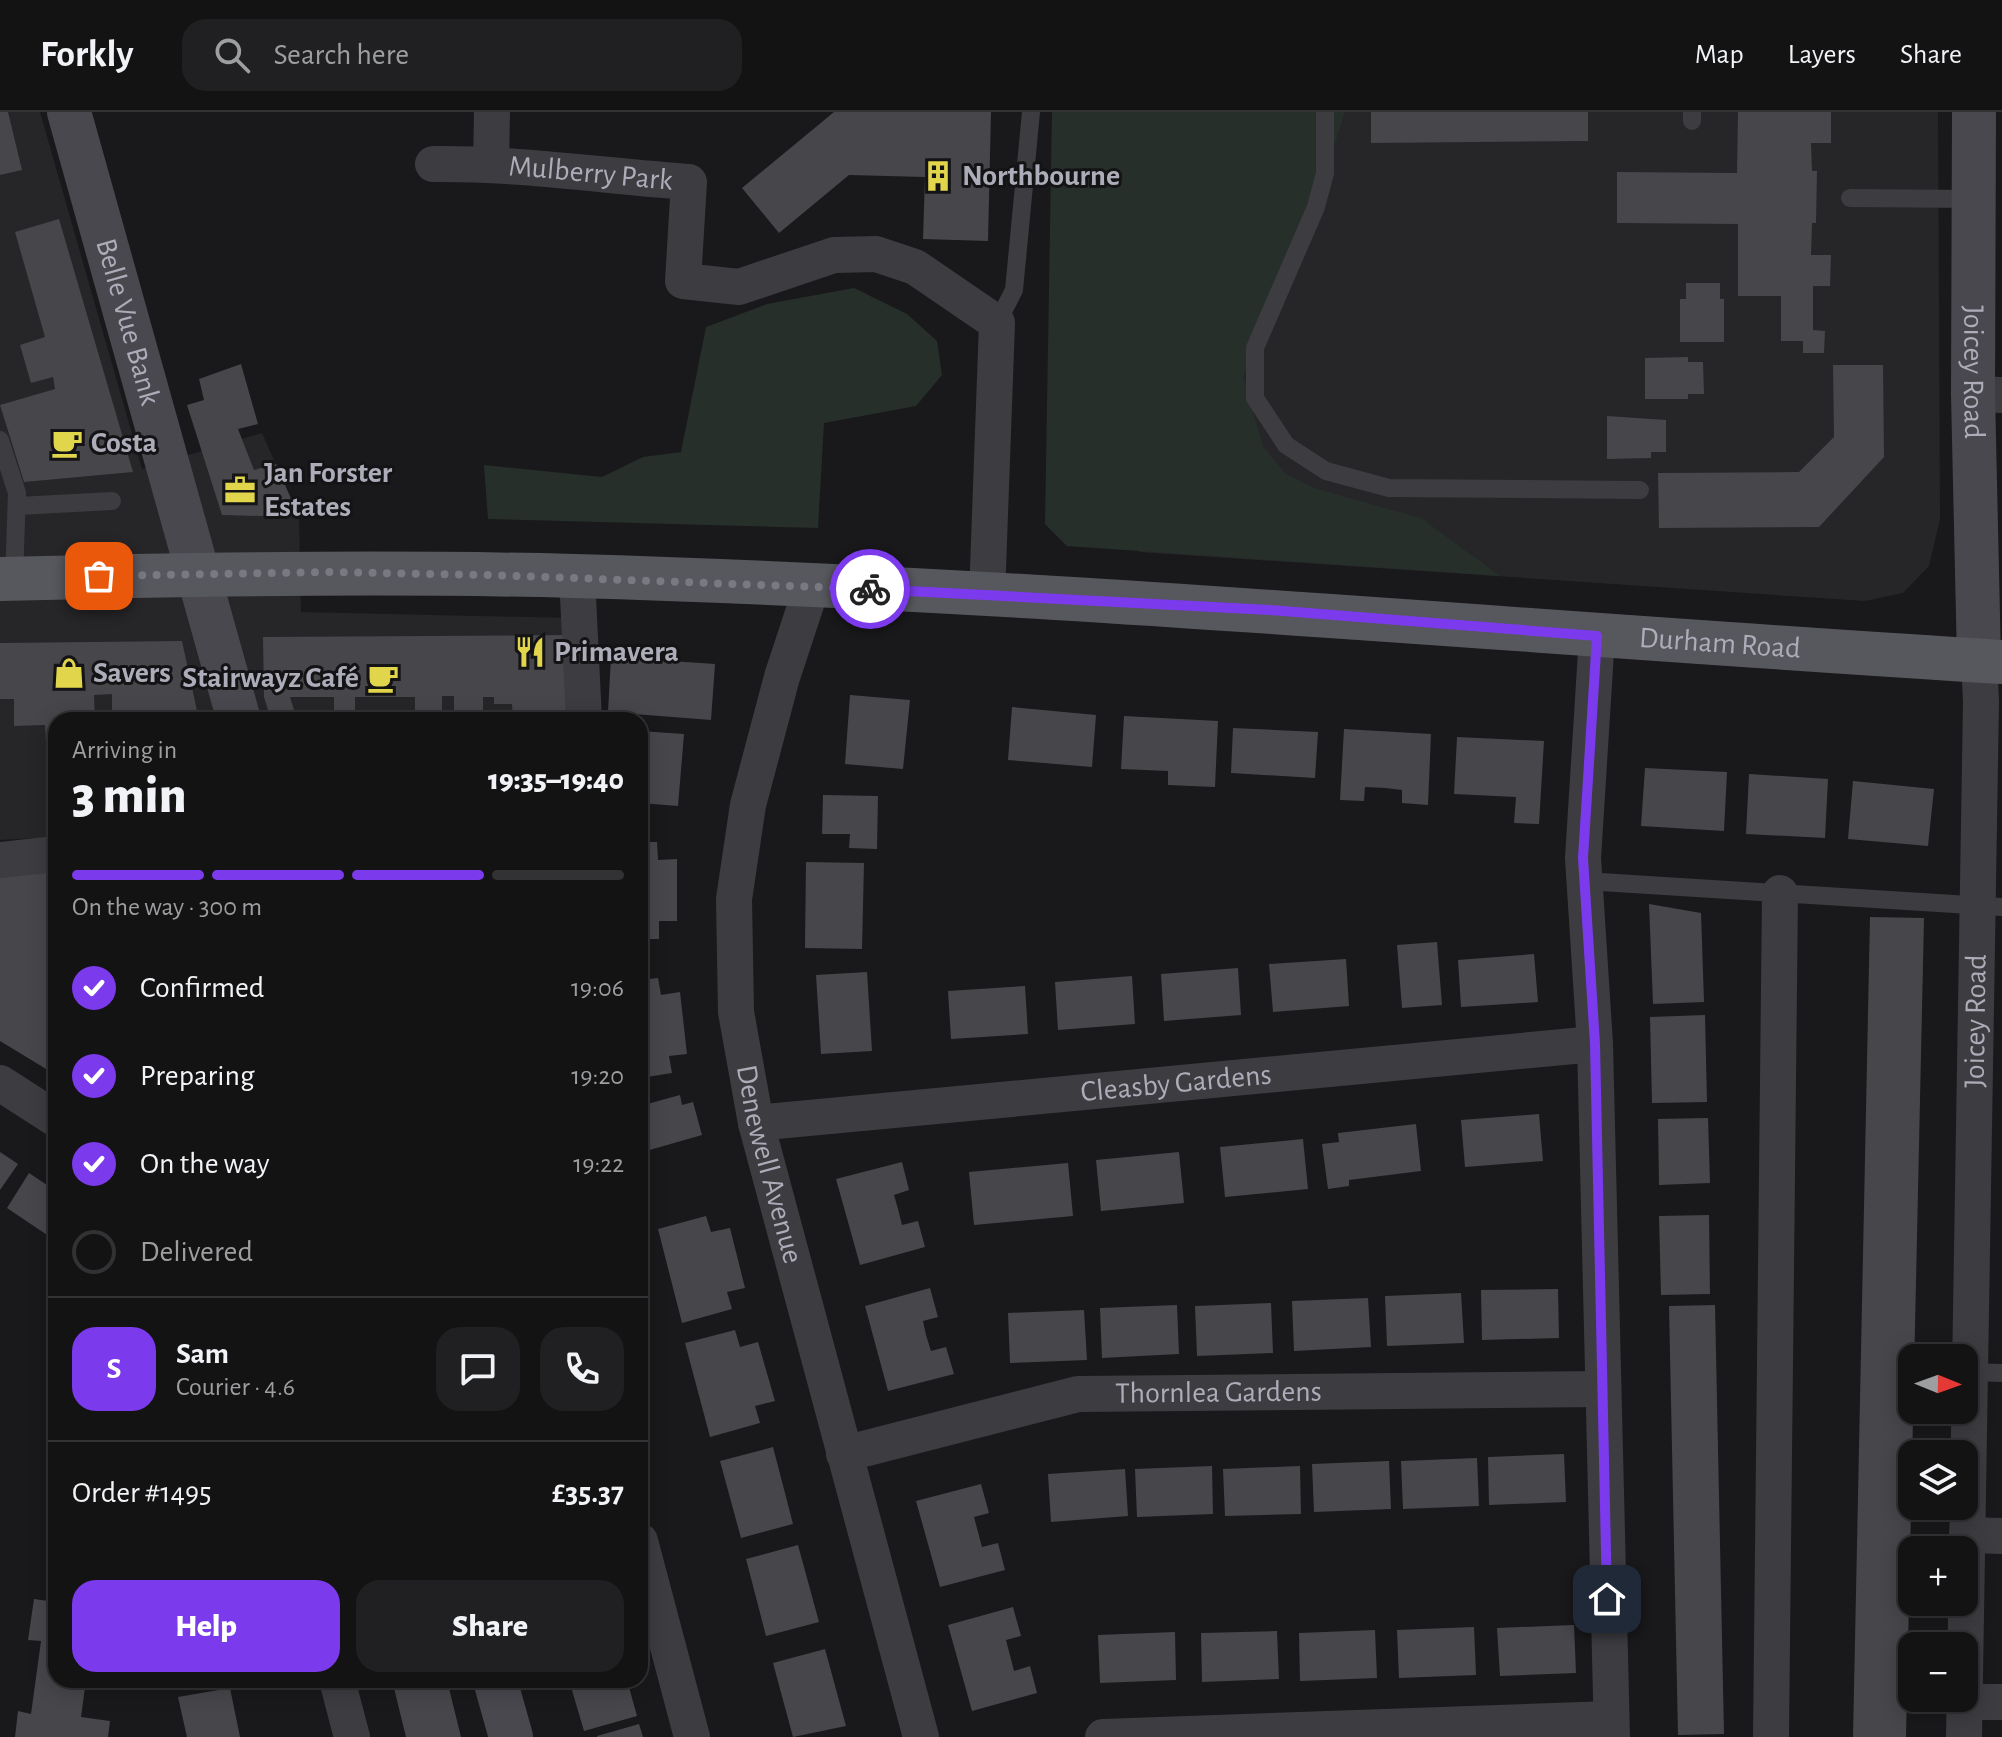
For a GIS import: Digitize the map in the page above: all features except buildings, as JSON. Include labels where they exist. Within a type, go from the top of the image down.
[{"type":"main road","name":"Durham Road","points":[[7,579],[324,572],[577,576],[1270,610],[1597,636],[1990,661]]},
{"type":"street","name":"Belle Vue Bank","points":[[69,112],[237,712]]},
{"type":"street","name":"Mulberry Park","points":[[491,163],[492,112]]},
{"type":"street","name":"Joicey Road","points":[[1965,1720],[1984,1536],[1990,906],[1988,201],[1974,112]]},
{"type":"street","name":"Mulberry Park","points":[[433,164],[491,163],[536,171],[689,182],[683,281],[739,287],[834,255],[876,254],[915,267],[997,323]]},
{"type":"street","points":[[987,596],[997,323]]},
{"type":"street","points":[[577,576],[584,712]]},
{"type":"street","name":"Denewell Avenue","points":[[812,586],[782,677],[748,805],[734,899],[736,1012],[756,1123],[921,1737]]},
{"type":"street","points":[[1103,1737],[1611,1728],[1595,1044],[1585,881],[1597,636]]},
{"type":"street","points":[[0,860],[48,855]]},
{"type":"street","points":[[1771,1737],[1780,893]]},
{"type":"street","name":"Cleasby Gardens","points":[[756,1123],[1595,1044]]},
{"type":"street","points":[[0,1083],[48,1114]]},
{"type":"street","name":"Thornlea Gardens","points":[[844,1454],[1078,1394],[1601,1389]]},
{"type":"street","points":[[648,1571],[692,1737]]},
{"type":"street","points":[[339,1688],[352,1737]]},
{"type":"street","points":[[497,1688],[511,1737]]},
{"type":"street","points":[[1965,1720],[2002,1702]]},
{"type":"lane","points":[[997,323],[1014,290],[1031,112]]},
{"type":"lane","points":[[1325,112],[1325,173],[1316,207],[1255,348],[1255,398],[1286,445],[1326,471],[1389,488],[1640,490]]},
{"type":"lane","points":[[1850,198],[1988,201]]},
{"type":"lane","points":[[0,440],[18,506],[7,579]]},
{"type":"lane","points":[[18,506],[112,501]]},
{"type":"lane","points":[[1585,881],[1990,906]]},
{"type":"shaded area","points":[[0,112],[40,112],[142,469],[262,433],[299,517],[301,612],[570,618],[575,712],[48,712],[48,837],[0,840]]},
{"type":"shaded area","points":[[1052,112],[1345,112],[1313,212],[1243,377],[1263,446],[1286,474],[1314,488],[1421,518],[1500,576],[1067,546],[1045,524]]},
{"type":"shaded area","points":[[1258,112],[1938,112],[1940,519],[1929,566],[1903,593],[1865,601],[1139,552]]},
{"type":"shaded area","points":[[854,288],[907,314],[937,341],[942,375],[916,406],[824,423],[818,528],[488,519],[484,465],[602,477],[643,457],[681,452],[706,327],[767,304]]},
{"type":"way so far","points":[[99,576],[324,572],[577,576],[870,589]]},
{"type":"place","name":"Northbourne","points":[[938,176]]},
{"type":"place","name":"Costa","points":[[67,443]]},
{"type":"place","name":"Jan Forster Estates","points":[[240,490]]},
{"type":"place","name":"Primavera","points":[[530,652]]},
{"type":"place","name":"Savers","points":[[69,673]]},
{"type":"place","name":"Stairwayz Café","points":[[383,678]]},
{"type":"route","points":[[870,589],[1270,610],[1597,636],[1583,858],[1595,1044],[1607,1599]]}]
